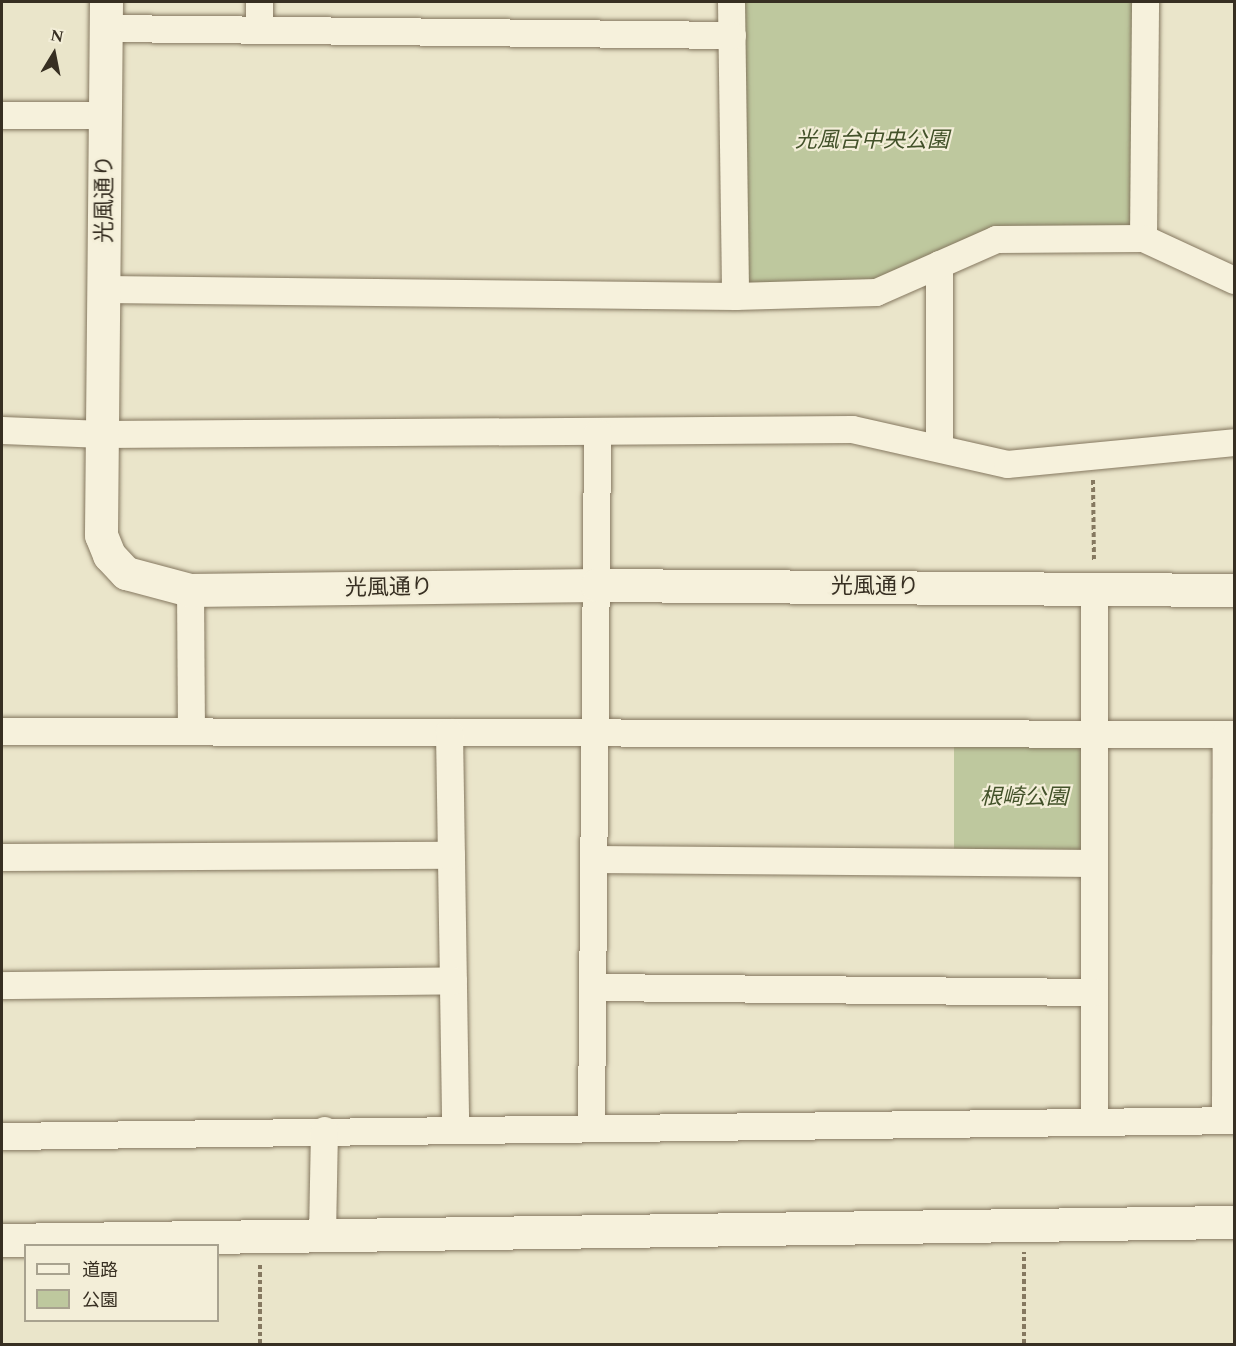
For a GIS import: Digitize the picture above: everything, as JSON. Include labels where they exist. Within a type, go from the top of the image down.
[{"type":"street","points":[[259,2],[259,30]]},
{"type":"street","points":[[731,2],[735,296]]},
{"type":"street","points":[[1143,238],[1145,2]]},
{"type":"street","points":[[106,15],[259,30],[732,35]]},
{"type":"street","name":"光風通り","points":[[106,15],[104,434],[101,535],[109,555],[126,573],[190,590],[597,585],[1234,590]]},
{"type":"street","points":[[2,115],[105,116]]},
{"type":"street","points":[[104,289],[735,296],[876,292],[996,239],[1143,238],[1234,280]]},
{"type":"street","points":[[939,264],[939,445]]},
{"type":"street","points":[[2,430],[104,434],[852,429],[939,445],[1007,464],[1234,442]]},
{"type":"street","points":[[591,1125],[597,432]]},
{"type":"street","points":[[1094,589],[1094,1118]]},
{"type":"street","points":[[190,590],[191,731]]},
{"type":"street","points":[[2,731],[1230,734],[1230,1120],[1094,1118],[2,1136]]},
{"type":"street","points":[[449,732],[455,1128]]},
{"type":"street","points":[[2,857],[451,855]]},
{"type":"street","points":[[594,859],[1094,863]]},
{"type":"street","points":[[2,985],[453,980]]},
{"type":"street","points":[[592,987],[1094,992]]},
{"type":"street","points":[[322,1234],[324,1130]]},
{"type":"street","points":[[2,1240],[260,1234],[1234,1222]]},
{"type":"path","points":[[1092,455],[1094,589]]},
{"type":"path","points":[[1024,1224],[1024,1344]]},
{"type":"path","points":[[260,1234],[260,1344]]},
{"type":"green space","name":"光風台中央公園","points":[[732,2],[1145,2],[1143,238],[996,239],[876,292],[735,296]]},
{"type":"green space","name":"根崎公園","points":[[954,734],[1094,734],[1094,863],[954,862]]}]
